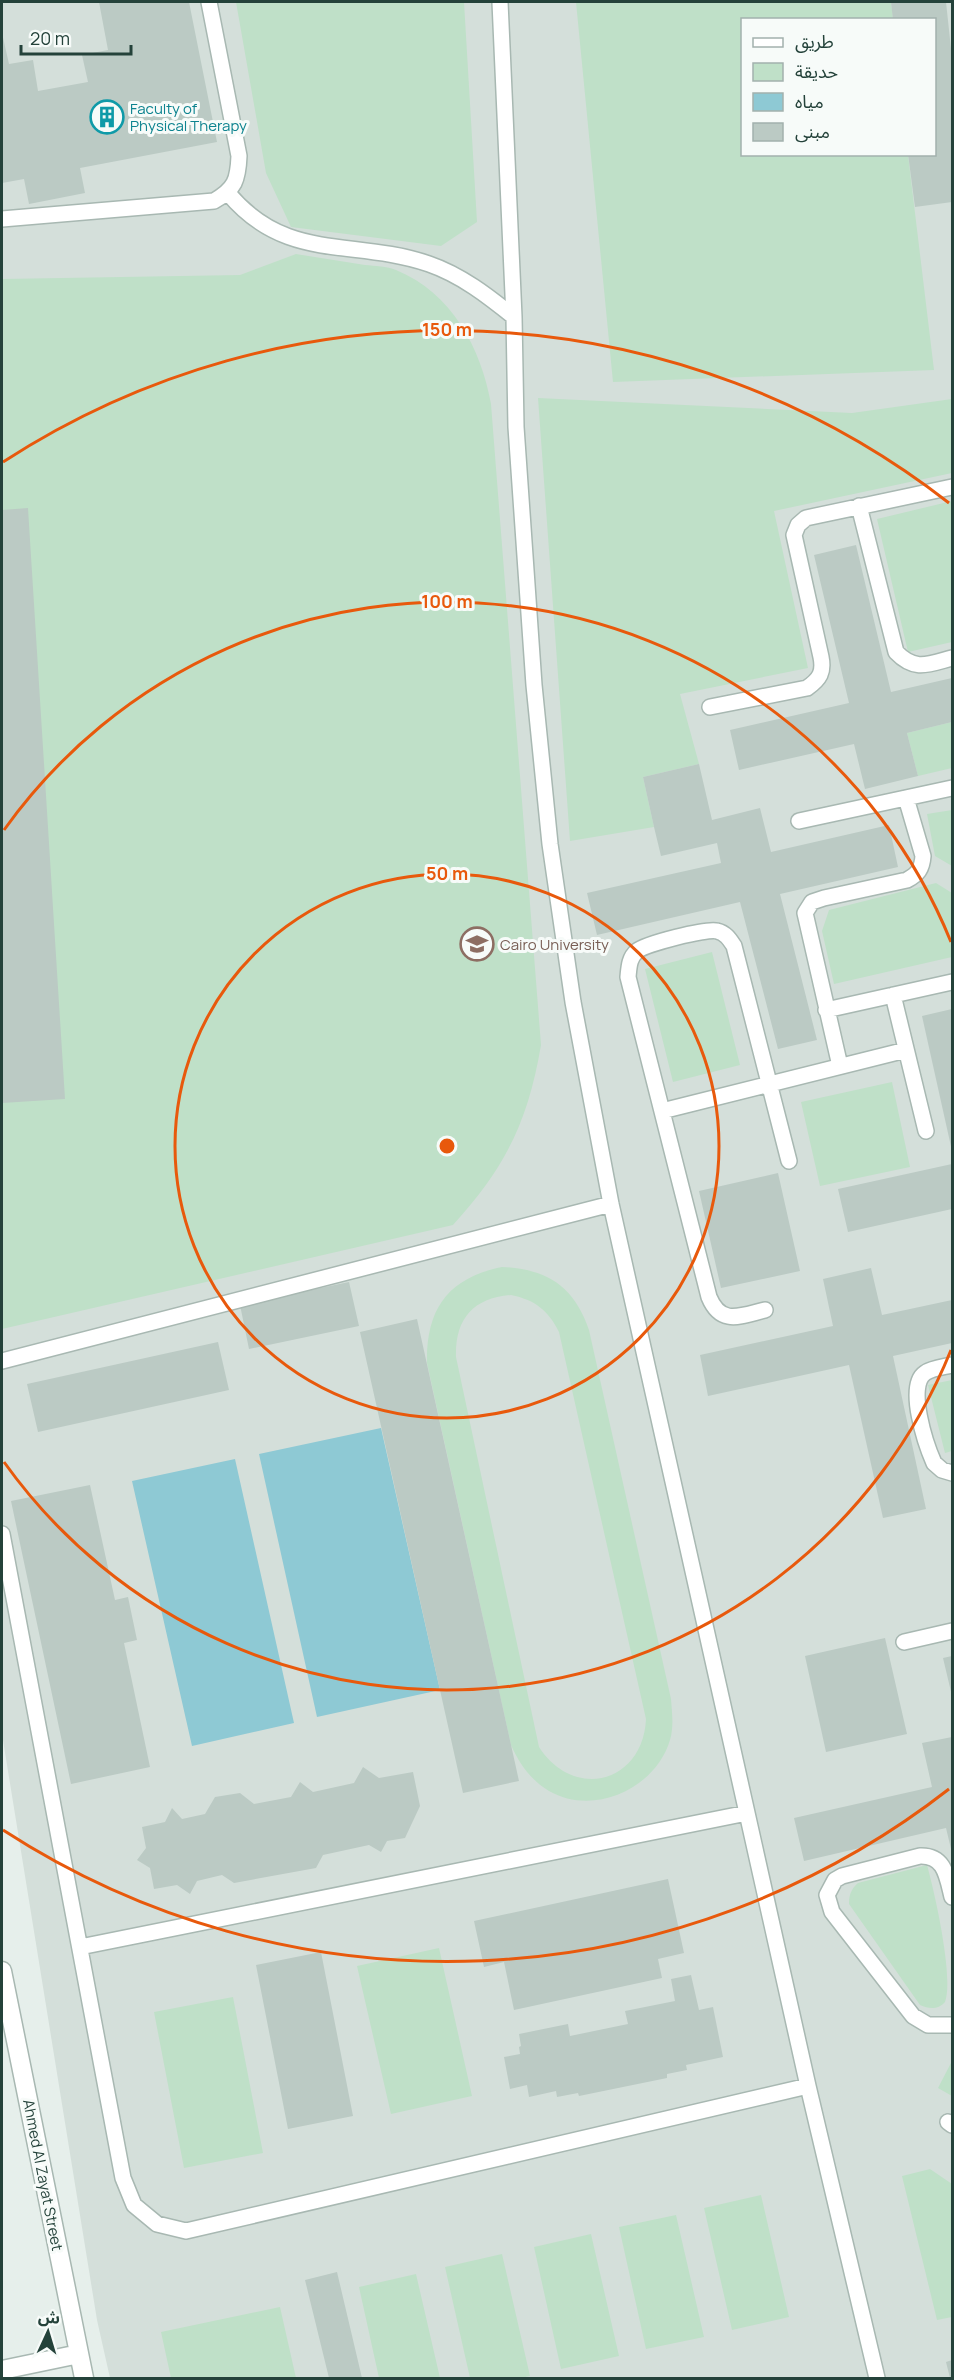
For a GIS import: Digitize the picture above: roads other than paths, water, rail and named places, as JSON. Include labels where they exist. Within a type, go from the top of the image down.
[{"type":"street","name":"Ahmed Al Zayat Street","points":[[2,1971],[84,2379]]},
{"type":"street","points":[[2,2370],[79,2354]]},
{"type":"lane","points":[[2,219],[206,202],[214,201],[228,193],[238,175],[239,156],[210,2]]},
{"type":"lane","points":[[500,2],[514,317],[516,427],[541,765],[571,991],[611,1204],[808,2086],[877,2379]]},
{"type":"lane","points":[[228,193],[249,215],[274,232],[313,243],[429,264],[453,274],[476,288],[514,317]]},
{"type":"lane","points":[[710,707],[807,688],[818,680],[823,669],[822,657],[794,535],[798,525],[806,518],[952,487]]},
{"type":"lane","points":[[859,506],[896,652],[903,660],[913,665],[924,665],[952,658]]},
{"type":"lane","points":[[799,821],[952,788]]},
{"type":"lane","points":[[840,1066],[805,913],[812,902],[907,880],[917,874],[922,866],[923,856],[906,798]]},
{"type":"lane","points":[[765,1310],[737,1317],[723,1316],[714,1310],[709,1297],[628,976],[629,963],[635,952],[646,945],[705,932],[717,931],[727,936],[734,946],[789,1161]]},
{"type":"lane","points":[[826,1010],[952,982]]},
{"type":"lane","points":[[893,995],[926,1131]]},
{"type":"lane","points":[[662,1111],[906,1050]]},
{"type":"lane","points":[[2,1361],[611,1204]]},
{"type":"lane","points":[[952,1365],[926,1373],[919,1379],[916,1397],[934,1463],[942,1470],[952,1473]]},
{"type":"lane","points":[[2,1534],[123,2178],[134,2205],[157,2224],[186,2231],[808,2086]]},
{"type":"lane","points":[[904,1642],[952,1631]]},
{"type":"lane","points":[[80,1947],[747,1813]]},
{"type":"lane","points":[[952,1897],[945,1869],[935,1858],[927,1856],[842,1876],[835,1880],[827,1895],[832,1912],[913,2016],[928,2025],[952,2025]]},
{"type":"water","points":[[381,1428],[440,1690],[317,1717],[259,1454]]},
{"type":"water","points":[[235,1459],[294,1723],[192,1746],[132,1481]]},
{"type":"place","name":"Faculty of Physical Therapy","points":[[107,117]]},
{"type":"place","name":"Cairo University","points":[[477,944]]}]
